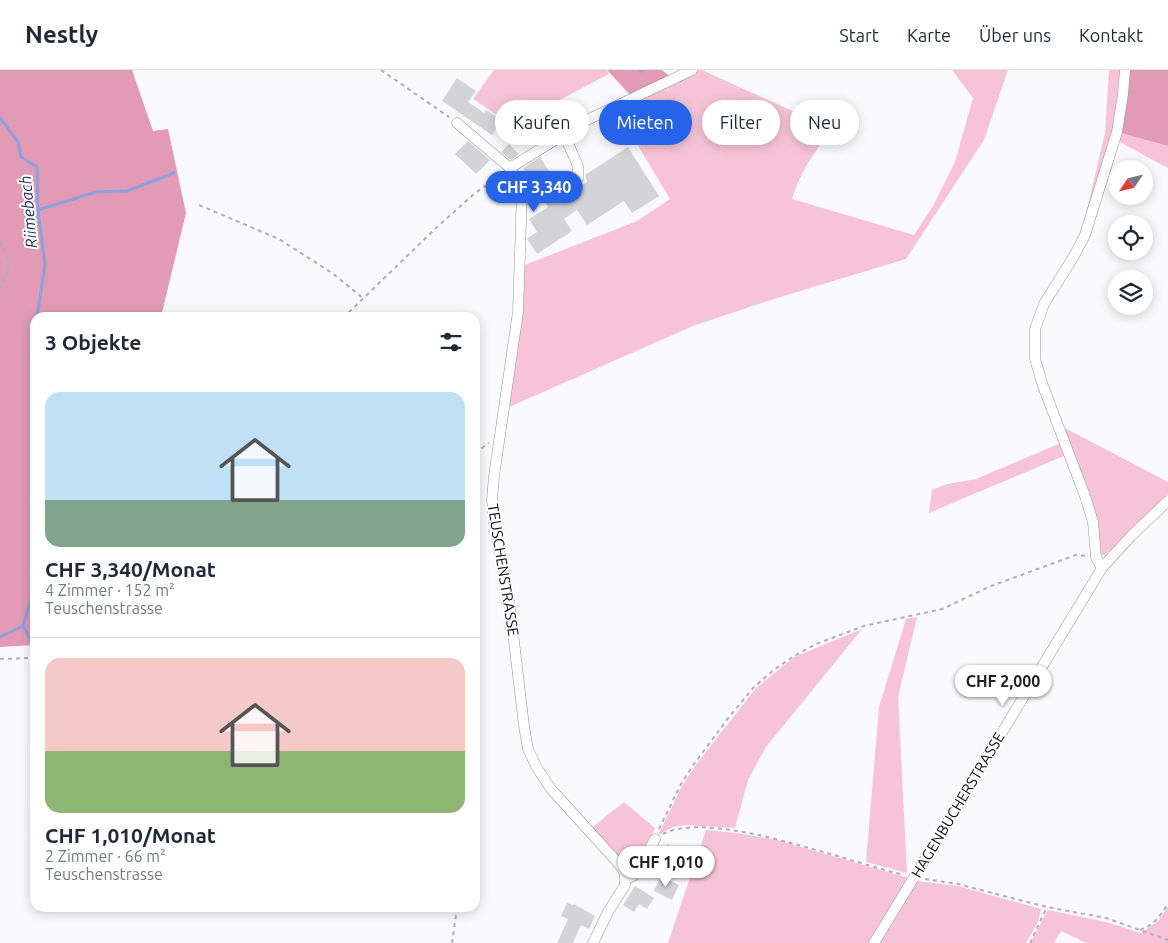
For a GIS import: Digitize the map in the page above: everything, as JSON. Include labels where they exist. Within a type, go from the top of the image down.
[{"type":"street","points":[[589,119],[692,70]]},
{"type":"street","points":[[1102,568],[1096,557],[1094,522],[1035,358],[1035,329],[1044,304],[1074,256],[1085,234],[1117,132],[1125,70]]},
{"type":"street","name":"TEUSCHENSTRASSE","points":[[457,123],[510,168],[522,192],[518,312],[499,436],[492,500],[494,523],[509,600],[528,749],[551,790],[623,868],[626,879]]},
{"type":"street","points":[[510,168],[547,145]]},
{"type":"street","points":[[569,145],[578,166],[578,179],[569,186]]},
{"type":"street","name":"HAGENBUCHERSTRASSE","points":[[874,943],[1102,568],[1131,536],[1168,501]]},
{"type":"street","points":[[593,943],[608,912],[625,885],[626,879],[637,872],[655,838]]},
{"type":"path","points":[[381,70],[457,123]]},
{"type":"path","points":[[349,312],[436,228],[474,194],[493,181]]},
{"type":"path","points":[[199,205],[279,239],[332,273],[363,298]]},
{"type":"path","points":[[0,241],[6,253],[9,270],[0,289]]},
{"type":"path","points":[[480,449],[499,436]]},
{"type":"path","points":[[655,838],[681,784],[694,764],[754,687],[775,668],[816,644],[864,626],[942,609],[991,586],[1076,555],[1096,557]]},
{"type":"path","points":[[0,659],[30,657]]},
{"type":"path","points":[[655,838],[666,832],[684,827],[736,831],[779,839],[915,878],[958,884],[1047,906],[1106,918],[1168,940]]},
{"type":"path","points":[[1140,930],[1158,920],[1168,904]]},
{"type":"path","points":[[1030,943],[1047,906]]},
{"type":"path","points":[[452,943],[456,912]]},
{"type":"shaded area","points":[[0,70],[132,70],[153,131],[168,129],[186,213],[162,312],[30,312],[30,645],[0,647]]},
{"type":"shaded area","points":[[494,70],[606,70],[609,74],[560,100],[495,100],[495,114],[473,99]]},
{"type":"shaded area","points":[[607,70],[662,70],[673,79],[633,98]]},
{"type":"shaded area","points":[[702,70],[768,100],[702,100],[702,145],[780,145],[780,105],[790,110],[790,145],[820,145],[799,180],[792,199],[914,235],[933,206],[955,162],[973,98],[952,70],[1008,70],[984,140],[906,259],[777,298],[693,326],[507,408],[522,266],[635,222],[670,199],[638,145],[692,145],[692,100],[635,100]]},
{"type":"shaded area","points":[[1109,70],[1124,70],[1112,133],[1085,218],[1105,133]]},
{"type":"shaded area","points":[[1125,70],[1168,70],[1168,146],[1117,132]]},
{"type":"shaded area","points":[[1117,132],[1168,146],[1168,168],[1114,139]]},
{"type":"shaded area","points":[[1061,426],[1168,482],[1168,494],[1105,555],[1099,555]]},
{"type":"shaded area","points":[[1061,443],[1066,455],[929,513],[932,490],[947,484],[976,479]]},
{"type":"shaded area","points":[[917,617],[898,697],[907,873],[866,862],[879,707],[906,619]]},
{"type":"shaded area","points":[[862,629],[766,747],[748,780],[735,828],[687,825],[673,827],[658,835],[682,786],[695,766],[756,688],[794,657]]},
{"type":"shaded area","points":[[624,802],[655,828],[637,868],[630,873],[590,829]]},
{"type":"shaded area","points":[[706,830],[777,840],[909,878],[868,943],[668,943]]},
{"type":"shaded area","points":[[917,881],[958,886],[1041,909],[1038,922],[1026,943],[879,943]]},
{"type":"shaded area","points":[[1168,907],[1168,943],[1086,943],[1061,931],[1054,943],[1030,943],[1048,910],[1106,922],[1141,933],[1158,921]]},
{"type":"building","points":[[457,78],[476,91],[468,102],[484,113],[486,110],[495,116],[495,130],[492,135],[442,101]]},
{"type":"building","points":[[468,141],[490,160],[476,174],[455,154]]},
{"type":"building","points":[[510,145],[519,154],[511,160],[501,152]]},
{"type":"building","points":[[628,147],[659,196],[632,213],[624,201],[587,225],[577,210],[564,219],[572,231],[537,254],[527,239],[537,232],[529,219],[548,207],[523,168],[540,157],[565,196],[587,182],[585,175]]},
{"type":"building","points":[[667,844],[684,853],[679,865],[661,856]]},
{"type":"building","points":[[661,876],[679,885],[672,900],[654,891]]},
{"type":"building","points":[[635,886],[654,898],[647,909],[639,904],[634,912],[623,905]]},
{"type":"building","points":[[567,903],[574,904],[595,916],[589,929],[581,925],[573,943],[557,943],[568,919],[561,916]]},
{"type":"waterway","name":"Riimebach","points":[[0,118],[18,142],[21,157],[37,167],[38,210],[45,264],[38,312]]},
{"type":"waterway","points":[[38,210],[96,192],[127,191],[174,173]]},
{"type":"waterway","name":"Riimebach","points":[[30,602],[23,626],[30,638]]},
{"type":"waterway","points":[[0,637],[23,626]]}]
